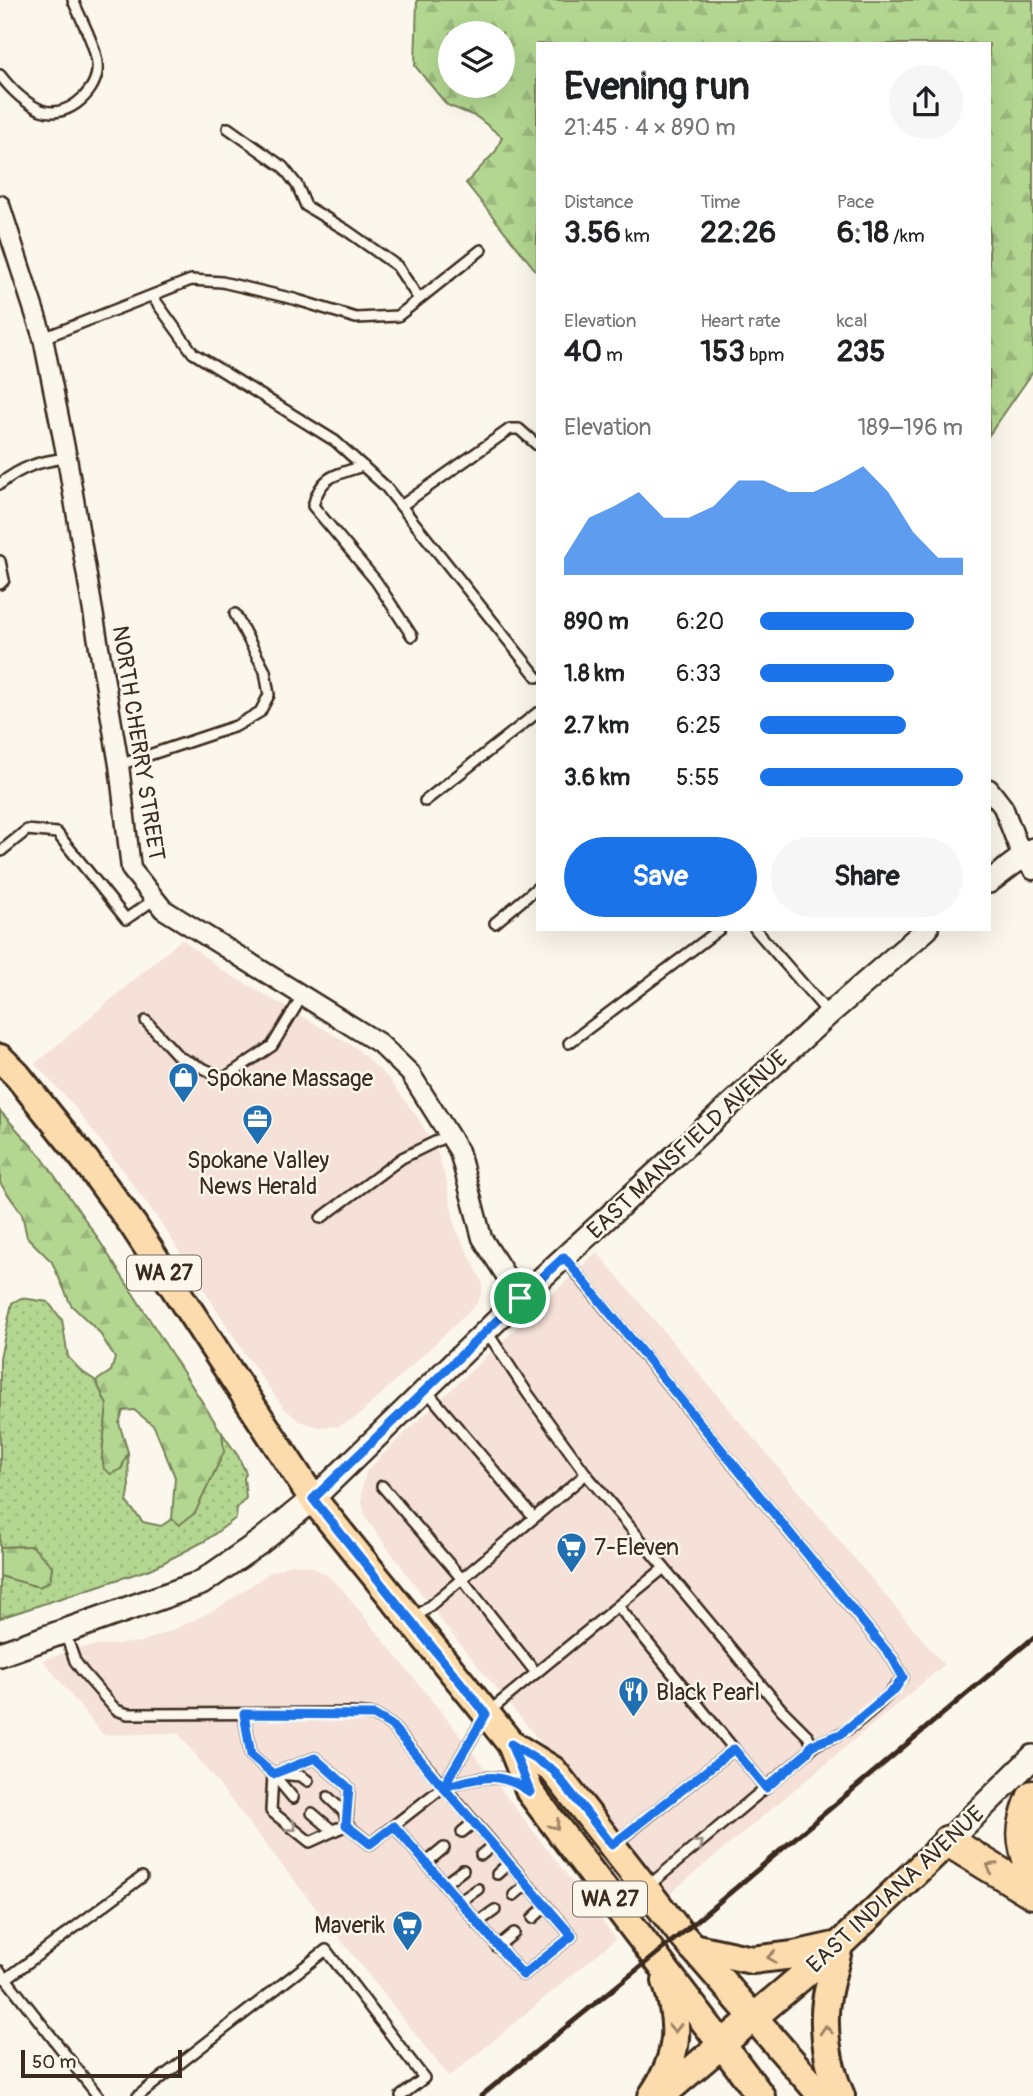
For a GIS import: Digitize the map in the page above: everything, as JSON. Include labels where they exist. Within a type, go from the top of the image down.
[{"type":"highway","points":[[1033,1796],[1023,1820],[1023,1848],[1033,1873]]},
{"type":"highway","points":[[948,1841],[1033,1893]]},
{"type":"main road","name":"WA 27","points":[[0,1059],[17,1075],[133,1224],[313,1499],[511,1744],[530,1792],[761,2096]]},
{"type":"main road","name":"EAST MANSFIELD AVENUE","points":[[1,1653],[201,1583],[260,1542],[313,1499]]},
{"type":"main road","name":"WA 27","points":[[511,1744],[553,1770],[692,1947],[822,2096]]},
{"type":"main road","name":"EAST INDIANA AVENUE","points":[[661,2096],[839,1944],[1033,1757]]},
{"type":"main road","points":[[692,1947],[752,1960],[794,1955],[839,1944],[824,2014],[826,2043],[834,2082],[841,2096]]},
{"type":"main road","points":[[652,2096],[666,2076],[676,2044],[674,2005],[660,1962]]},
{"type":"street","name":"NORTH CHERRY STREET","points":[[1,208],[43,338],[67,458],[118,765],[131,869],[163,909],[379,1043],[410,1073],[459,1151],[482,1238],[520,1298]]},
{"type":"street","points":[[991,792],[1003,807],[1029,858],[991,881]]},
{"type":"street","name":"EAST MANSFIELD AVENUE","points":[[313,1499],[564,1257],[829,1014],[925,931]]},
{"type":"lane","points":[[0,75],[12,90],[42,110],[56,112],[80,101],[88,92],[98,71],[89,38],[73,0]]},
{"type":"lane","points":[[228,128],[283,167],[298,185],[306,206],[397,266],[419,299]]},
{"type":"lane","points":[[43,338],[191,280],[222,282],[294,299],[356,318],[398,316],[481,250]]},
{"type":"lane","points":[[152,296],[193,353],[335,441],[386,486],[536,676]]},
{"type":"lane","points":[[401,506],[510,429],[519,429],[536,444]]},
{"type":"lane","points":[[0,484],[16,471],[40,461],[67,458]]},
{"type":"lane","points":[[363,466],[331,476],[317,489],[313,506],[376,581],[412,636]]},
{"type":"lane","points":[[0,561],[4,580],[0,584]]},
{"type":"lane","points":[[118,765],[236,726],[260,712],[269,695],[265,671],[235,614]]},
{"type":"lane","points":[[425,801],[536,714]]},
{"type":"lane","points":[[1,851],[27,830],[57,833],[126,919],[155,899]]},
{"type":"lane","points":[[495,923],[536,889]]},
{"type":"lane","points":[[569,1044],[717,931]]},
{"type":"lane","points":[[757,931],[829,1014]]},
{"type":"lane","points":[[146,1021],[179,1057],[224,1078],[272,1046],[303,995]]},
{"type":"lane","points":[[321,1218],[402,1158],[449,1135]]},
{"type":"lane","points":[[564,1257],[893,1659],[903,1677],[895,1689],[841,1734],[812,1745],[807,1753],[646,1888]]},
{"type":"lane","points":[[486,1330],[586,1474],[812,1745]]},
{"type":"lane","points":[[426,1390],[534,1518]]},
{"type":"lane","points":[[412,1622],[586,1474]]},
{"type":"lane","points":[[382,1486],[462,1579],[536,1673]]},
{"type":"lane","points":[[328,1797],[344,1812],[346,1825],[370,1844],[443,1787],[486,1714],[664,1568]]},
{"type":"lane","points":[[618,1606],[766,1788]]},
{"type":"lane","points":[[64,1632],[75,1661],[116,1710],[128,1714],[374,1715],[391,1725],[572,1936],[523,1975],[394,1826]]},
{"type":"lane","points":[[244,1714],[251,1755],[273,1774],[293,1798]]},
{"type":"lane","points":[[612,1845],[734,1749]]},
{"type":"lane","points":[[273,1774],[315,1758],[349,1788],[346,1825]]},
{"type":"lane","points":[[273,1774],[301,1776],[308,1781]]},
{"type":"lane","points":[[273,1774],[271,1811],[310,1842],[346,1825]]},
{"type":"lane","points":[[443,1787],[497,1776],[514,1781],[530,1792]]},
{"type":"lane","points":[[312,1814],[332,1830],[346,1825]]},
{"type":"lane","points":[[463,1832],[474,1822]]},
{"type":"lane","points":[[481,1855],[493,1845]]},
{"type":"lane","points":[[426,1863],[444,1848]]},
{"type":"lane","points":[[497,1874],[509,1863]]},
{"type":"lane","points":[[444,1884],[463,1870]]},
{"type":"lane","points":[[97,2096],[3,1975],[142,1877]]},
{"type":"lane","points":[[514,1895],[527,1884]]},
{"type":"lane","points":[[459,1902],[478,1889]]},
{"type":"lane","points":[[533,1918],[546,1906]]},
{"type":"lane","points":[[477,1923],[495,1910]]},
{"type":"lane","points":[[497,1947],[514,1933]]},
{"type":"lane","points":[[138,2096],[326,1950],[424,2078],[401,2096]]},
{"type":"shaded area","points":[[182,939],[222,970],[355,1047],[389,1079],[418,1118],[437,1152],[446,1180],[455,1227],[483,1283],[481,1296],[475,1306],[358,1416],[339,1426],[319,1427],[299,1421],[284,1408],[247,1357],[163,1226],[73,1105],[35,1064]]},
{"type":"shaded area","points":[[597,1252],[944,1665],[667,1896],[446,1627],[366,1518],[362,1503],[366,1472]]},
{"type":"shaded area","points":[[291,1564],[311,1566],[341,1588],[447,1719],[616,1939],[449,2077],[178,1733],[103,1735],[43,1660],[84,1647],[141,1642],[168,1632],[217,1609],[269,1573]]},
{"type":"green space","points":[[417,0],[1033,0],[1033,372],[991,432],[991,42],[536,42],[536,271],[466,183],[496,151],[502,137],[477,117],[447,105],[441,98],[515,98],[515,21],[438,21],[438,94],[415,66]]},
{"type":"green space","points":[[0,1111],[41,1156],[95,1234],[222,1433],[224,1452],[195,1513],[179,1525],[172,1519],[175,1477],[154,1426],[134,1410],[123,1411],[119,1423],[128,1452],[121,1469],[111,1474],[104,1469],[102,1457],[107,1405],[96,1381],[111,1371],[115,1358],[99,1332],[71,1305],[52,1262],[27,1237],[22,1214],[0,1183]]},
{"type":"green space","points":[[21,1298],[48,1302],[62,1320],[68,1357],[81,1371],[96,1381],[107,1405],[102,1457],[121,1469],[128,1452],[127,1503],[143,1522],[161,1526],[172,1519],[180,1525],[223,1452],[222,1433],[246,1473],[246,1498],[237,1508],[236,1518],[205,1541],[153,1568],[0,1618],[0,1576],[39,1587],[50,1581],[52,1566],[32,1546],[0,1547],[0,1358],[12,1303]]},
{"type":"green space","points":[[32,1546],[52,1566],[50,1581],[39,1587],[0,1576],[0,1547]]},
{"type":"railway","points":[[481,2096],[681,1934],[1033,1638]]},
{"type":"place","name":"Spokane Massage","points":[[183,1105]]},
{"type":"place","name":"Spokane Valley News Herald","points":[[258,1146]]},
{"type":"place","name":"7-Eleven","points":[[571,1574]]},
{"type":"place","name":"Black Pearl","points":[[633,1719]]},
{"type":"place","name":"Maverik","points":[[408,1952]]},
{"type":"route","points":[[520,1298],[313,1499],[486,1714],[443,1787],[391,1725],[374,1715],[244,1714],[251,1755],[273,1774],[315,1758],[349,1788],[346,1825],[370,1844],[394,1826],[523,1975],[572,1936],[443,1787],[497,1776],[514,1781],[530,1792],[511,1744],[553,1770],[612,1845],[734,1749],[766,1788],[807,1753],[812,1745],[841,1734],[895,1689],[903,1677],[893,1659],[564,1257],[520,1298]]}]
